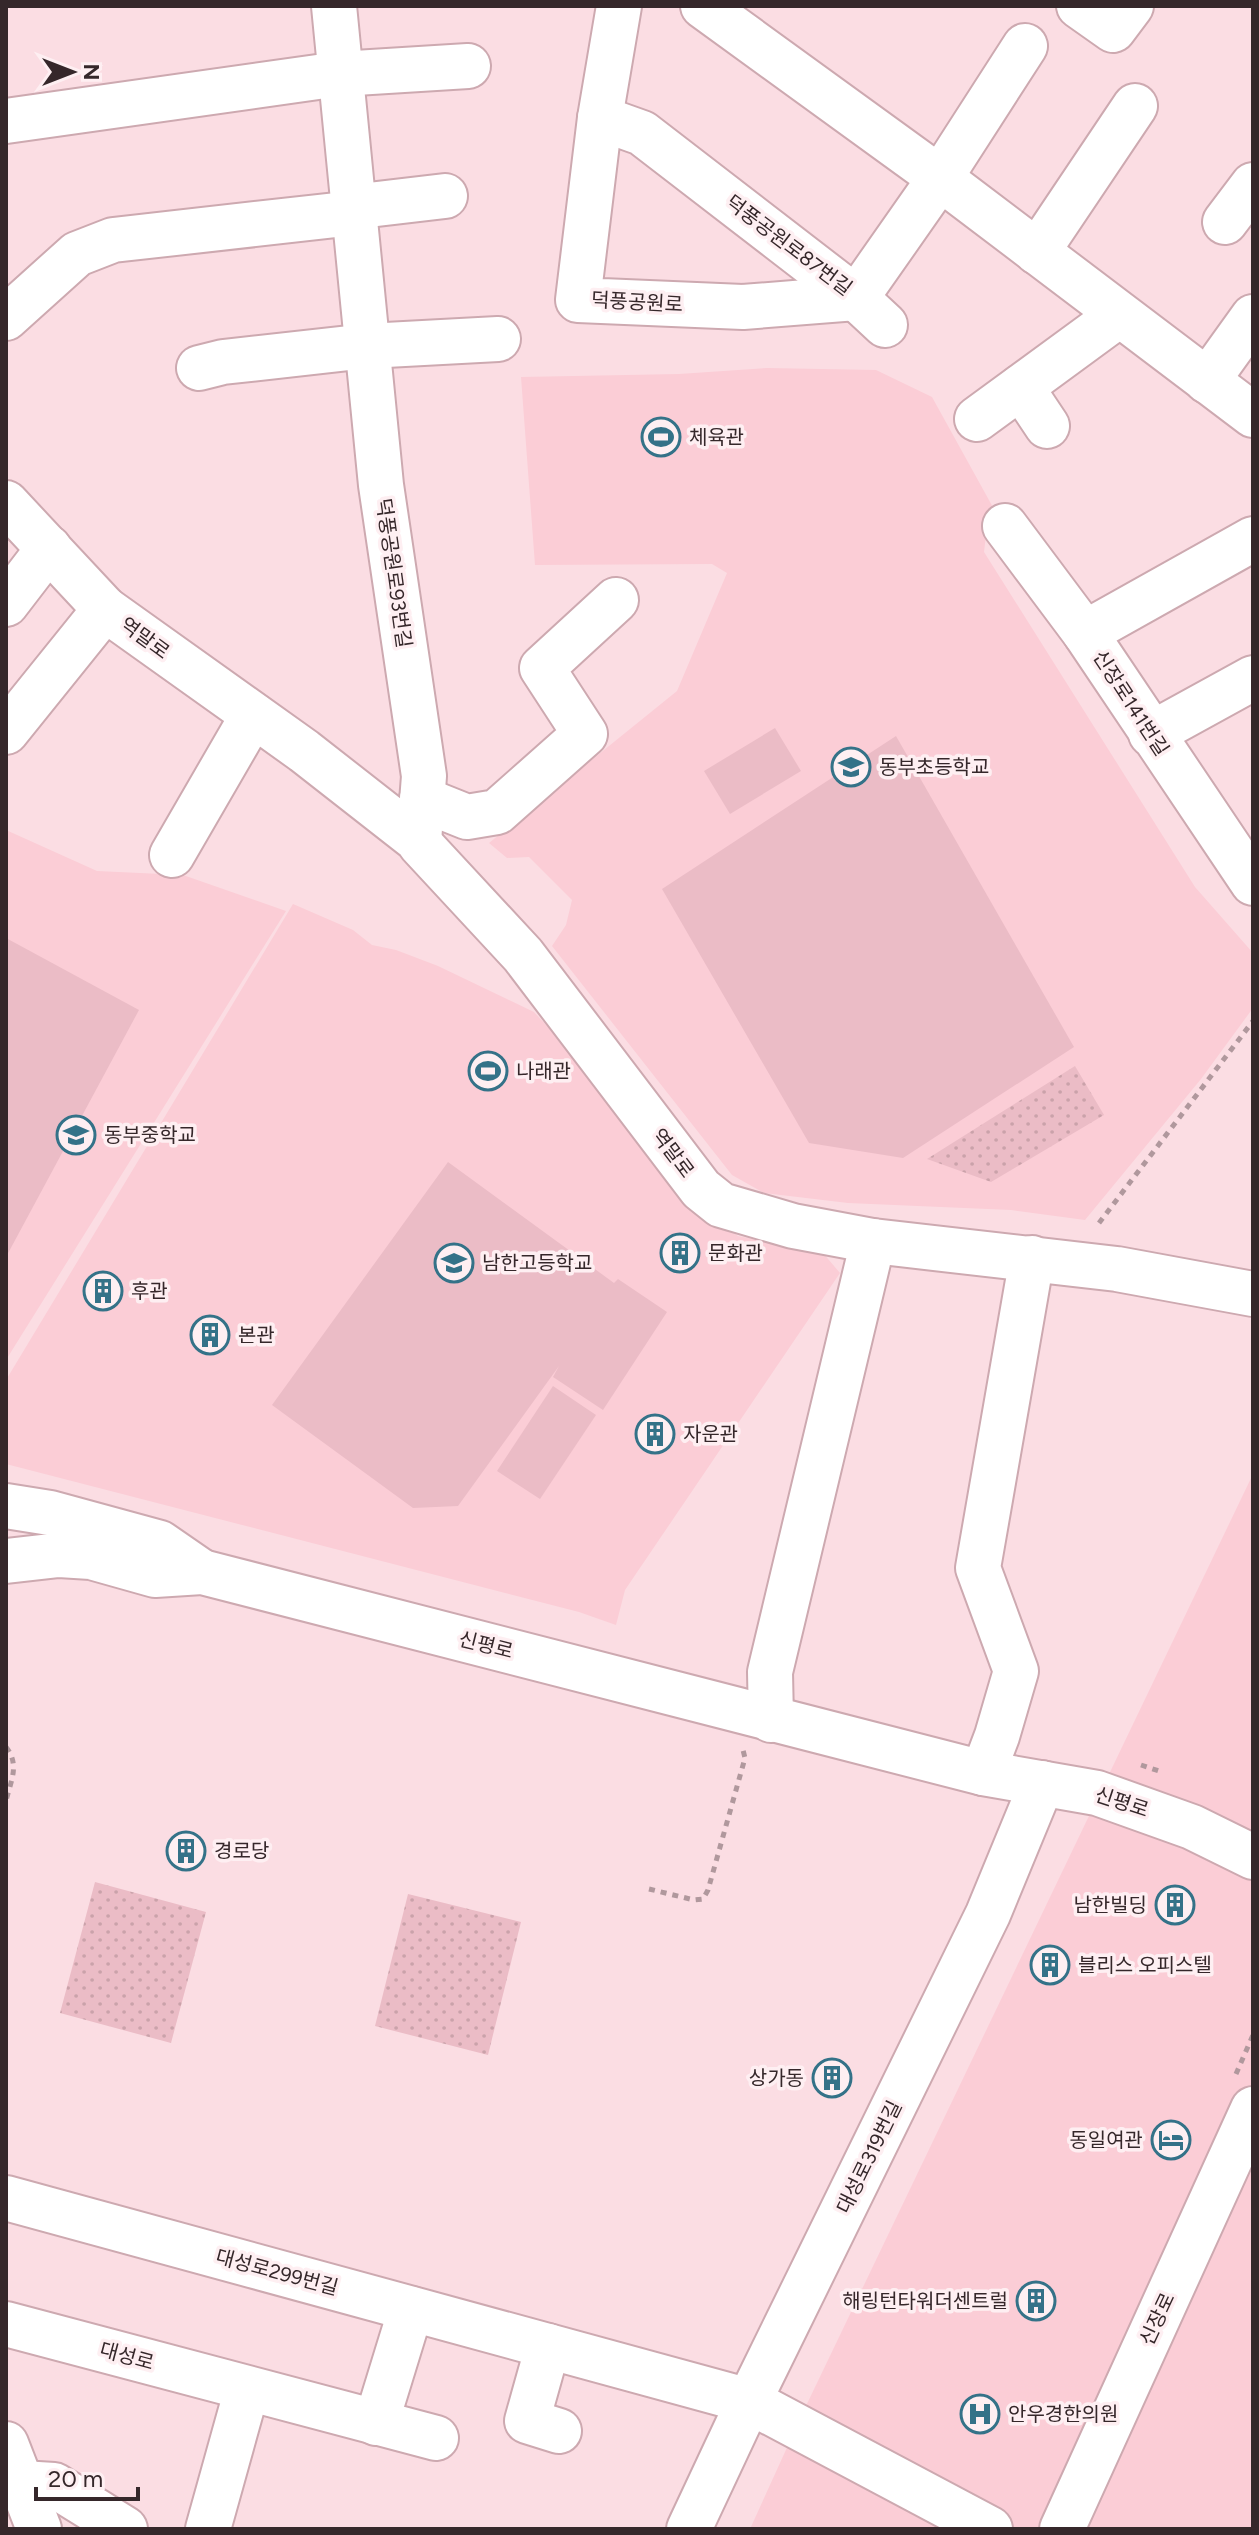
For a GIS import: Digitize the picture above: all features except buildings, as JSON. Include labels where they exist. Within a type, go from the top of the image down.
[{"type":"street","name":"덕풍공원로93번길","points":[[334,6],[381,485],[424,776],[420,820]]},
{"type":"street","name":"덕풍공원로","points":[[619,6],[600,118],[578,300],[871,312]]},
{"type":"street","points":[[703,6],[940,178],[1253,415]]},
{"type":"street","points":[[1079,6],[1113,30],[1131,6]]},
{"type":"street","name":"덕풍공원로87번길","points":[[600,118],[642,133],[871,312],[940,178],[1025,46]]},
{"type":"street","points":[[6,121],[339,74],[468,66]]},
{"type":"street","points":[[1037,252],[1135,106]]},
{"type":"street","points":[[1225,222],[1253,185]]},
{"type":"street","points":[[6,318],[77,254],[113,240],[354,213],[360,206],[445,196]]},
{"type":"street","points":[[977,419],[1119,315]]},
{"type":"street","points":[[1207,381],[1253,317]]},
{"type":"street","points":[[199,368],[223,362],[367,346],[498,339]]},
{"type":"street","points":[[1021,387],[1047,426]]},
{"type":"street","name":"역말로","points":[[6,503],[105,609],[253,715],[420,820],[701,1189],[721,1205],[793,1226],[873,1241],[1117,1269],[1253,1294]]},
{"type":"street","name":"신장로141번길","points":[[1005,526],[1085,633],[1151,734],[1240,838],[1253,883]]},
{"type":"street","points":[[1085,633],[1253,539]]},
{"type":"street","points":[[6,604],[49,548]]},
{"type":"street","points":[[420,820],[497,812],[585,734],[542,668],[616,600]]},
{"type":"street","points":[[6,732],[105,609]]},
{"type":"street","points":[[1151,734],[1253,678]]},
{"type":"street","points":[[172,855],[253,715]]},
{"type":"street","points":[[757,1735],[873,1241]]},
{"type":"street","points":[[983,1773],[1016,1671],[978,1568],[1032,1258]]},
{"type":"street","name":"신평로","points":[[6,1506],[50,1513],[160,1543],[202,1572],[757,1735],[1097,1793],[1192,1827],[1253,1857]]},
{"type":"street","points":[[6,1520],[11,1536],[6,1560]]},
{"type":"street","name":"신평로","points":[[6,1560],[59,1555],[91,1557],[155,1575],[202,1572]]},
{"type":"street","name":"대성로319번길","points":[[689,2529],[988,1914],[1042,1783]]},
{"type":"street","name":"신장로","points":[[1062,2529],[1253,2109]]},
{"type":"street","name":"대성로299번길","points":[[6,2198],[749,2401],[990,2529]]},
{"type":"street","points":[[376,2423],[411,2309]]},
{"type":"street","name":"대성로","points":[[6,2324],[436,2438]]},
{"type":"street","points":[[548,2346],[527,2421],[559,2431]]},
{"type":"street","points":[[208,2529],[247,2389]]},
{"type":"street","points":[[14,2463],[39,2529]]},
{"type":"street","points":[[14,2463],[125,2529]]},
{"type":"path","points":[[1099,1223],[1253,1021]]},
{"type":"path","points":[[649,1889],[694,1900],[703,1899],[745,1758],[757,1735]]},
{"type":"path","points":[[6,1747],[14,1758],[6,1801]]},
{"type":"shaded area","name":"동부초등학교","points":[[767,368],[876,370],[932,397],[1000,520],[987,527],[984,552],[1195,887],[1253,953],[1253,1008],[1201,1079],[1085,1220],[1011,1210],[848,1203],[764,1193],[732,1175],[552,946],[566,925],[572,900],[529,857],[507,858],[489,843],[677,691],[727,573],[712,564],[535,565],[521,377],[679,374]]},
{"type":"shaded area","points":[[775,728],[801,771],[730,814],[704,771]]},
{"type":"shaded area","points":[[896,736],[1074,1047],[903,1158],[809,1143],[662,889]]},
{"type":"shaded area","name":"동부중학교","points":[[6,830],[97,871],[183,875],[286,911],[6,1360]]},
{"type":"shaded area","name":"남한고등학교","points":[[293,904],[353,930],[372,945],[396,950],[438,966],[534,1012],[608,1091],[671,1187],[738,1236],[823,1253],[840,1273],[625,1590],[616,1625],[579,1612],[6,1464],[6,1380]]},
{"type":"shaded area","points":[[6,938],[139,1010],[6,1257]]},
{"type":"shaded area","points":[[1075,1066],[1104,1115],[991,1182],[927,1159]]},
{"type":"shaded area","points":[[448,1162],[614,1283],[618,1279],[667,1312],[603,1410],[553,1377],[559,1366],[458,1506],[413,1508],[272,1405]]},
{"type":"shaded area","points":[[553,1386],[596,1415],[540,1499],[497,1471]]},
{"type":"shaded area","points":[[1253,1474],[1253,2529],[750,2529],[805,2408]]},
{"type":"shaded area","points":[[95,1882],[206,1912],[171,2043],[60,2013]]},
{"type":"shaded area","points":[[408,1894],[521,1922],[488,2055],[375,2026]]},
{"type":"place","name":"체육관","points":[[661,437]]},
{"type":"place","name":"동부초등학교","points":[[851,767]]},
{"type":"place","name":"나래관","points":[[488,1071]]},
{"type":"place","name":"동부중학교","points":[[76,1135]]},
{"type":"place","name":"문화관","points":[[680,1253]]},
{"type":"place","name":"남한고등학교","points":[[454,1263]]},
{"type":"place","name":"후관","points":[[103,1291]]},
{"type":"place","name":"본관","points":[[210,1335]]},
{"type":"place","name":"자운관","points":[[655,1434]]},
{"type":"place","name":"경로당","points":[[186,1851]]},
{"type":"place","name":"남한빌딩","points":[[1175,1905]]},
{"type":"place","name":"블리스 오피스텔","points":[[1050,1965]]},
{"type":"place","name":"상가동","points":[[832,2078]]},
{"type":"place","name":"동일여관","points":[[1171,2140]]},
{"type":"place","name":"해링턴타워더센트럴","points":[[1036,2301]]},
{"type":"place","name":"안우경한의원","points":[[980,2414]]}]
